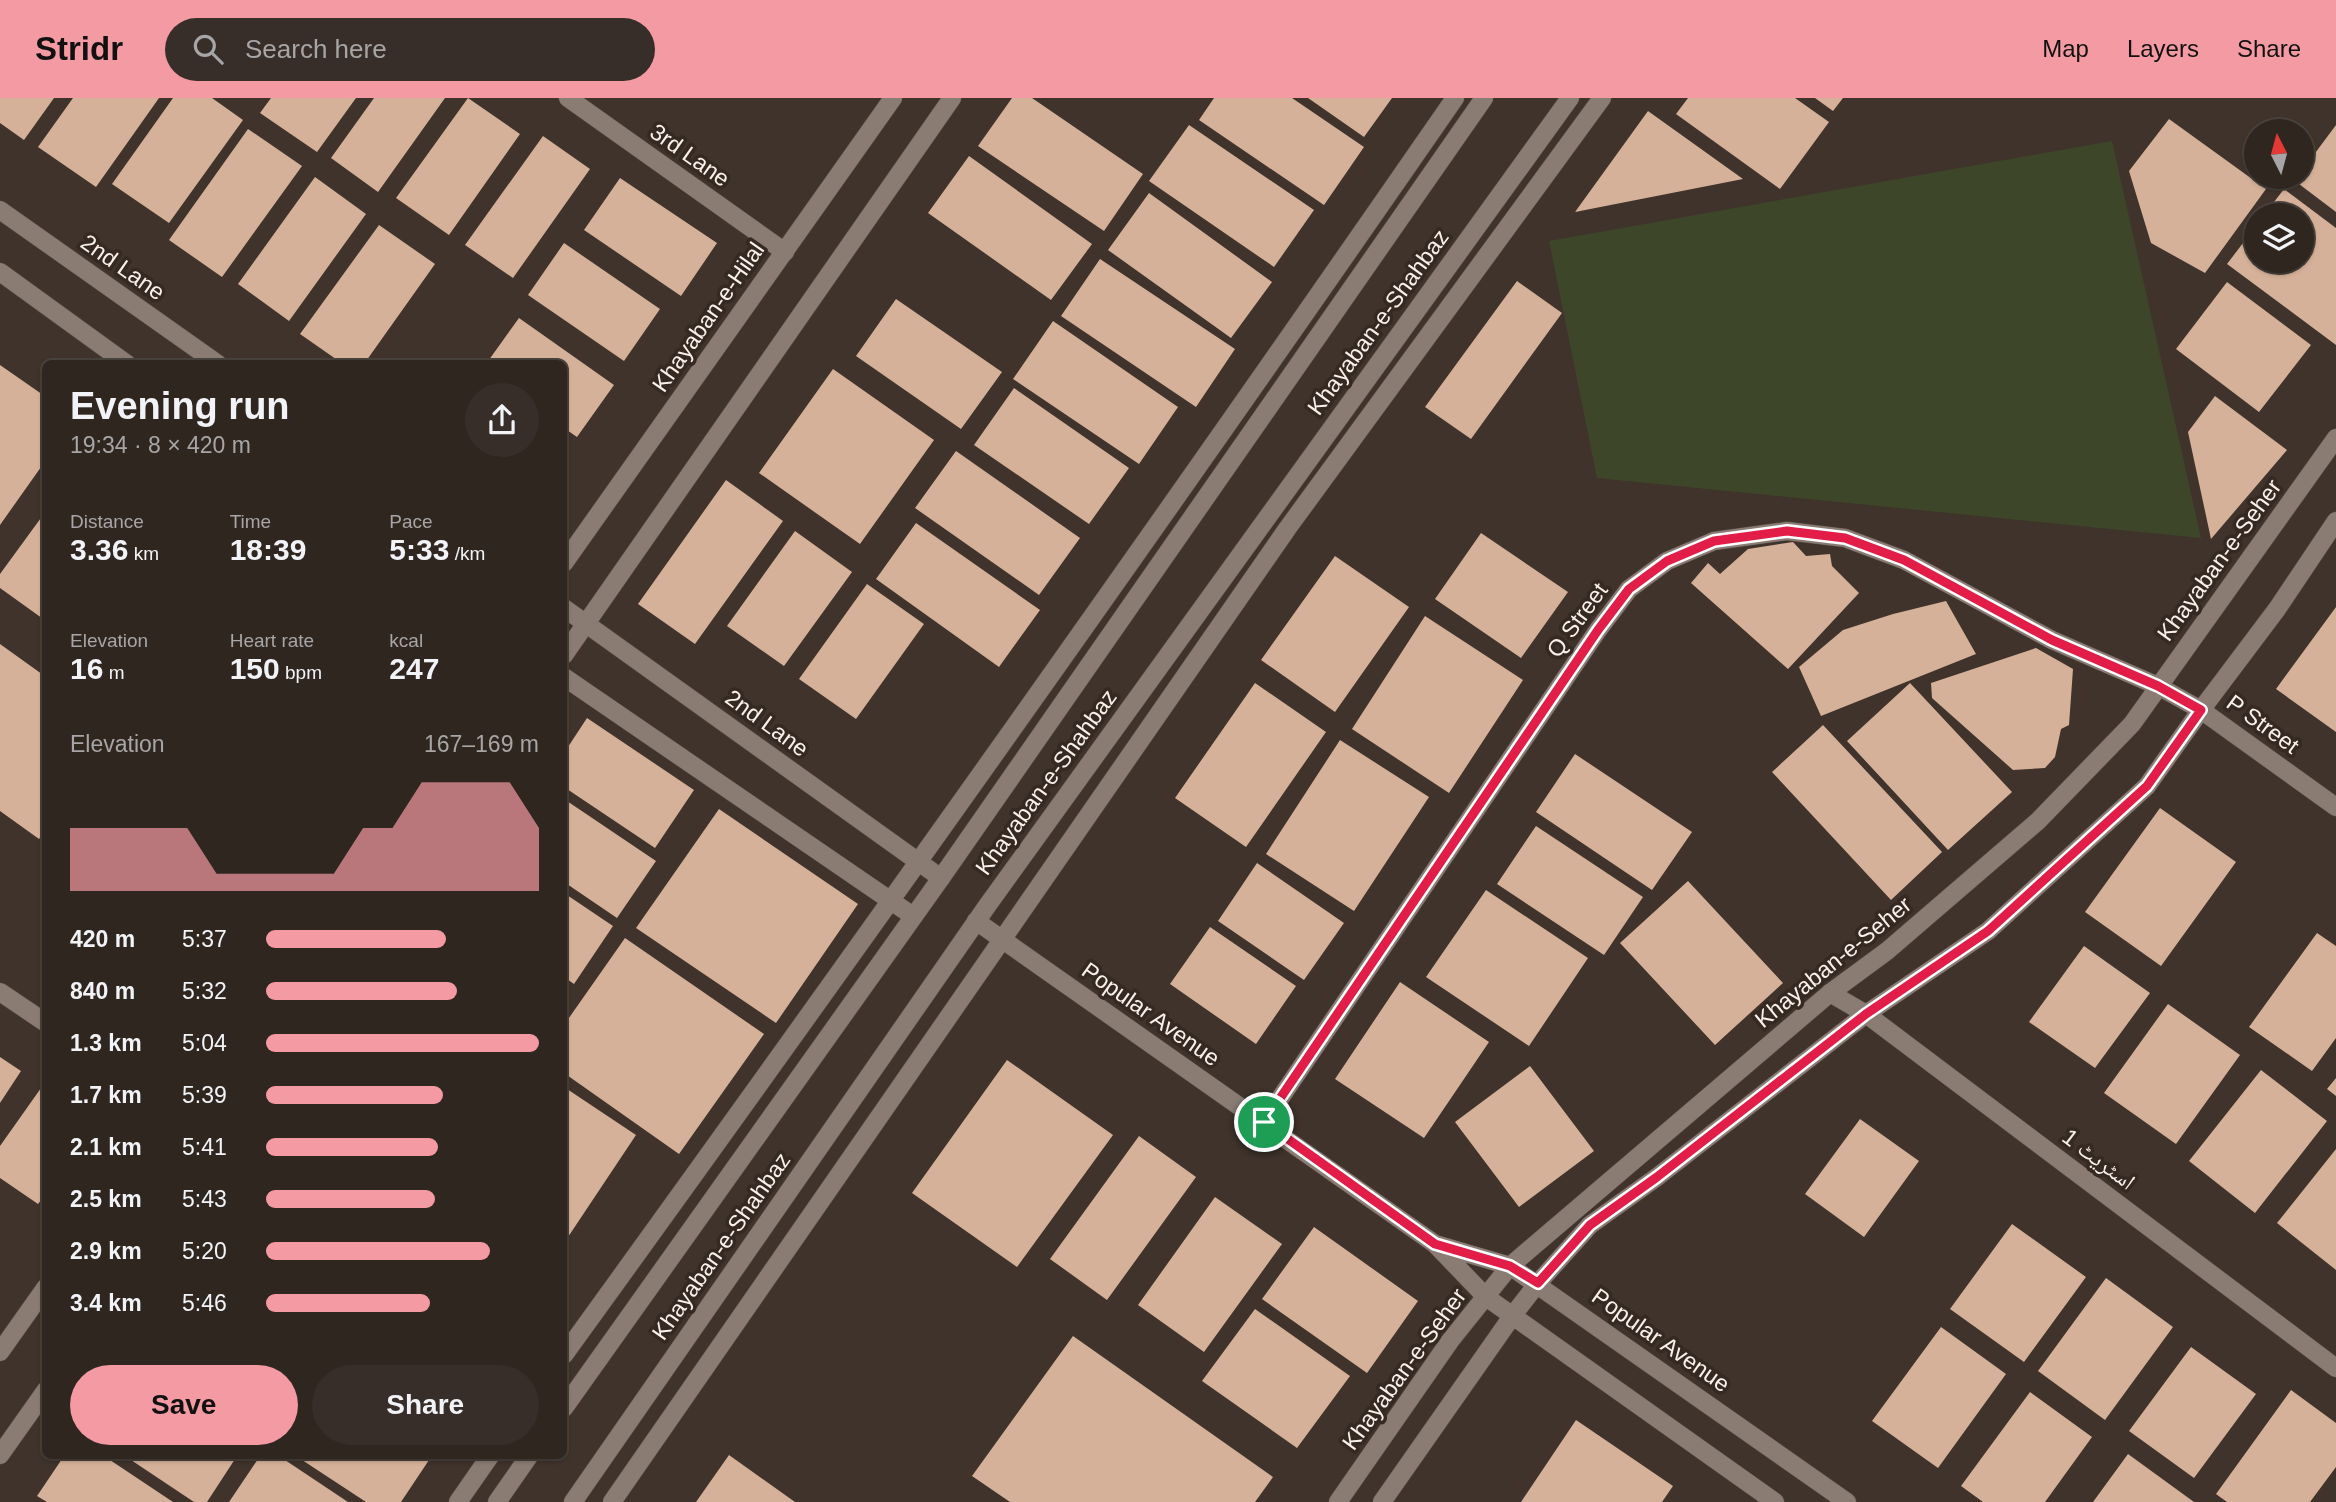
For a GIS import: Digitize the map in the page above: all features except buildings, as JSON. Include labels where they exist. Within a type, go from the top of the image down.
[{"type":"street","name":"3rd Lane","points":[[568,98],[785,251]]},
{"type":"street","name":"Khayaban-e-Hilal","points":[[567,559],[893,98]]},
{"type":"street","points":[[567,650],[952,98]]},
{"type":"street","points":[[567,1351],[892,901],[1206,458],[1455,98]]},
{"type":"street","name":"Khayaban-e-Shahbaz","points":[[567,1404],[941,878],[1484,98]]},
{"type":"street","name":"Khayaban-e-Shahbaz","points":[[573,1502],[976,921],[1570,98]]},
{"type":"street","points":[[612,1502],[1287,529],[1602,98]]},
{"type":"street","name":"2nd Lane","points":[[0,210],[212,360]]},
{"type":"street","points":[[0,272],[121,360]]},
{"type":"street","name":"Khayaban-e-Seher","points":[[1338,1502],[1450,1341],[1510,1266],[1830,993],[1886,951],[2038,821],[2132,724],[2336,438]]},
{"type":"street","points":[[1382,1502],[1513,1315],[1590,1225],[1657,1177],[1866,1014],[1988,931],[2147,786],[2277,609],[2336,522]]},
{"type":"street","name":"Q Street","points":[[1264,1122],[1598,630],[1629,589],[1667,561],[1714,541],[1738,537],[1787,531],[1845,538],[1904,560],[2052,640],[2158,686]]},
{"type":"street","name":"2nd Lane","points":[[567,610],[941,878]]},
{"type":"street","points":[[567,679],[913,916]]},
{"type":"street","name":"P Street","points":[[2158,686],[2201,710],[2336,807]]},
{"type":"street","name":"Popular Avenue","points":[[976,921],[1435,1244],[1486,1297],[1775,1502]]},
{"type":"street","points":[[0,992],[42,1020]]},
{"type":"street","name":"اسٹریٹ 1","points":[[1830,993],[1866,1014],[2336,1368]]},
{"type":"street","name":"Popular Avenue","points":[[1435,1244],[1510,1266],[1538,1283],[1847,1502]]},
{"type":"street","points":[[0,1352],[42,1293]]},
{"type":"street","points":[[0,1455],[42,1396]]},
{"type":"street","points":[[458,1502],[488,1459]]},
{"type":"street","points":[[497,1502],[527,1459]]},
{"type":"green space","points":[[2112,141],[2201,538],[1597,478],[1549,241]]},
{"type":"route","points":[[1787,531],[1845,538],[1904,560],[2052,640],[2158,686],[2201,710],[2147,786],[1988,931],[1866,1014],[1657,1177],[1590,1225],[1538,1283],[1510,1266],[1435,1244],[1264,1122],[1598,630],[1629,589],[1667,561],[1714,541],[1787,531]]}]
